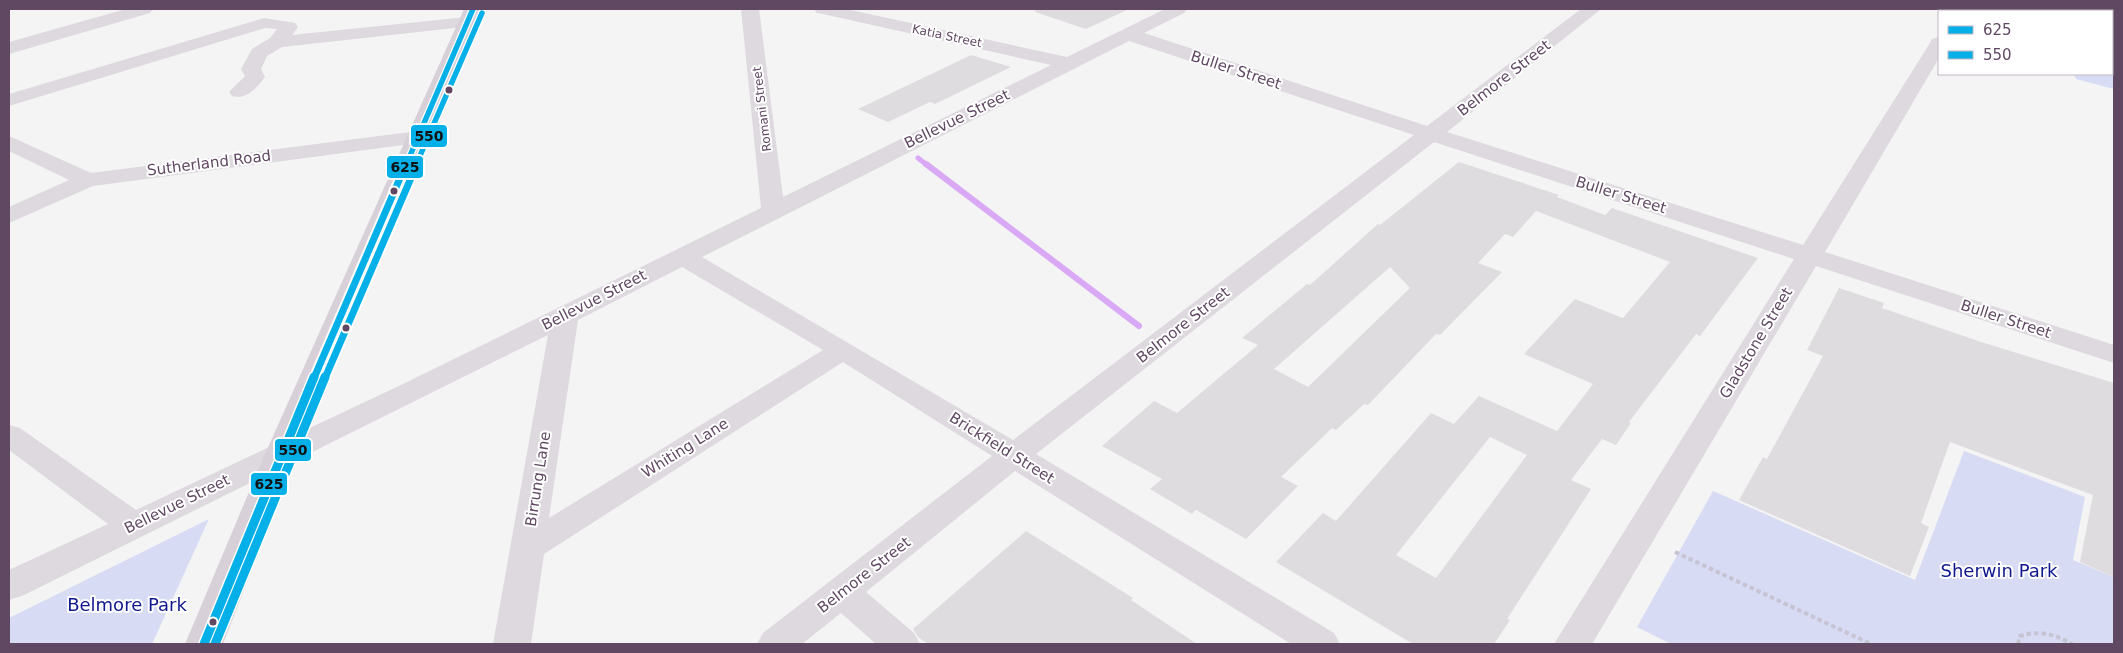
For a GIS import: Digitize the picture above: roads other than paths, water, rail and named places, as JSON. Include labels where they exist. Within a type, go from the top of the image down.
[{"type":"main road","points":[[204,644],[281,454],[470,16]]},
{"type":"street","points":[[9,48],[144,9]]},
{"type":"street","name":"Romani Street","points":[[750,9],[773,210]]},
{"type":"street","name":"Katia Street","points":[[824,9],[1070,63]]},
{"type":"street","name":"Bellevue Street","points":[[9,586],[565,315],[1178,9]]},
{"type":"street","name":"Belmore Street","points":[[776,644],[1014,455],[1592,9]]},
{"type":"street","points":[[277,42],[470,16]]},
{"type":"street","points":[[9,100],[264,23],[274,23],[289,28],[277,42],[259,54],[251,69],[255,77],[239,92]]},
{"type":"street","name":"Buller Street","points":[[1128,34],[1430,135],[1810,254],[2114,354]]},
{"type":"street","name":"Gladstone Street","points":[[1573,644],[1938,45]]},
{"type":"street","name":"Sutherland Road","points":[[9,216],[88,180],[418,136]]},
{"type":"street","points":[[9,143],[88,180]]},
{"type":"street","name":"Brickfield Street","points":[[682,256],[842,350],[1321,644]]},
{"type":"street","name":"Birrung Lane","points":[[512,644],[565,315]]},
{"type":"street","name":"Whiting Lane","points":[[528,547],[842,350]]},
{"type":"street","points":[[9,435],[133,525]]},
{"type":"street","points":[[842,592],[901,644]]},
{"type":"waterway","points":[[918,158],[927,165]]},
{"type":"waterway","points":[[926,164],[1139,326]]},
{"type":"park label","name":"Sherwin Park","points":[[1999,570]]},
{"type":"park label","name":"Belmore Park","points":[[127,604]]}]
